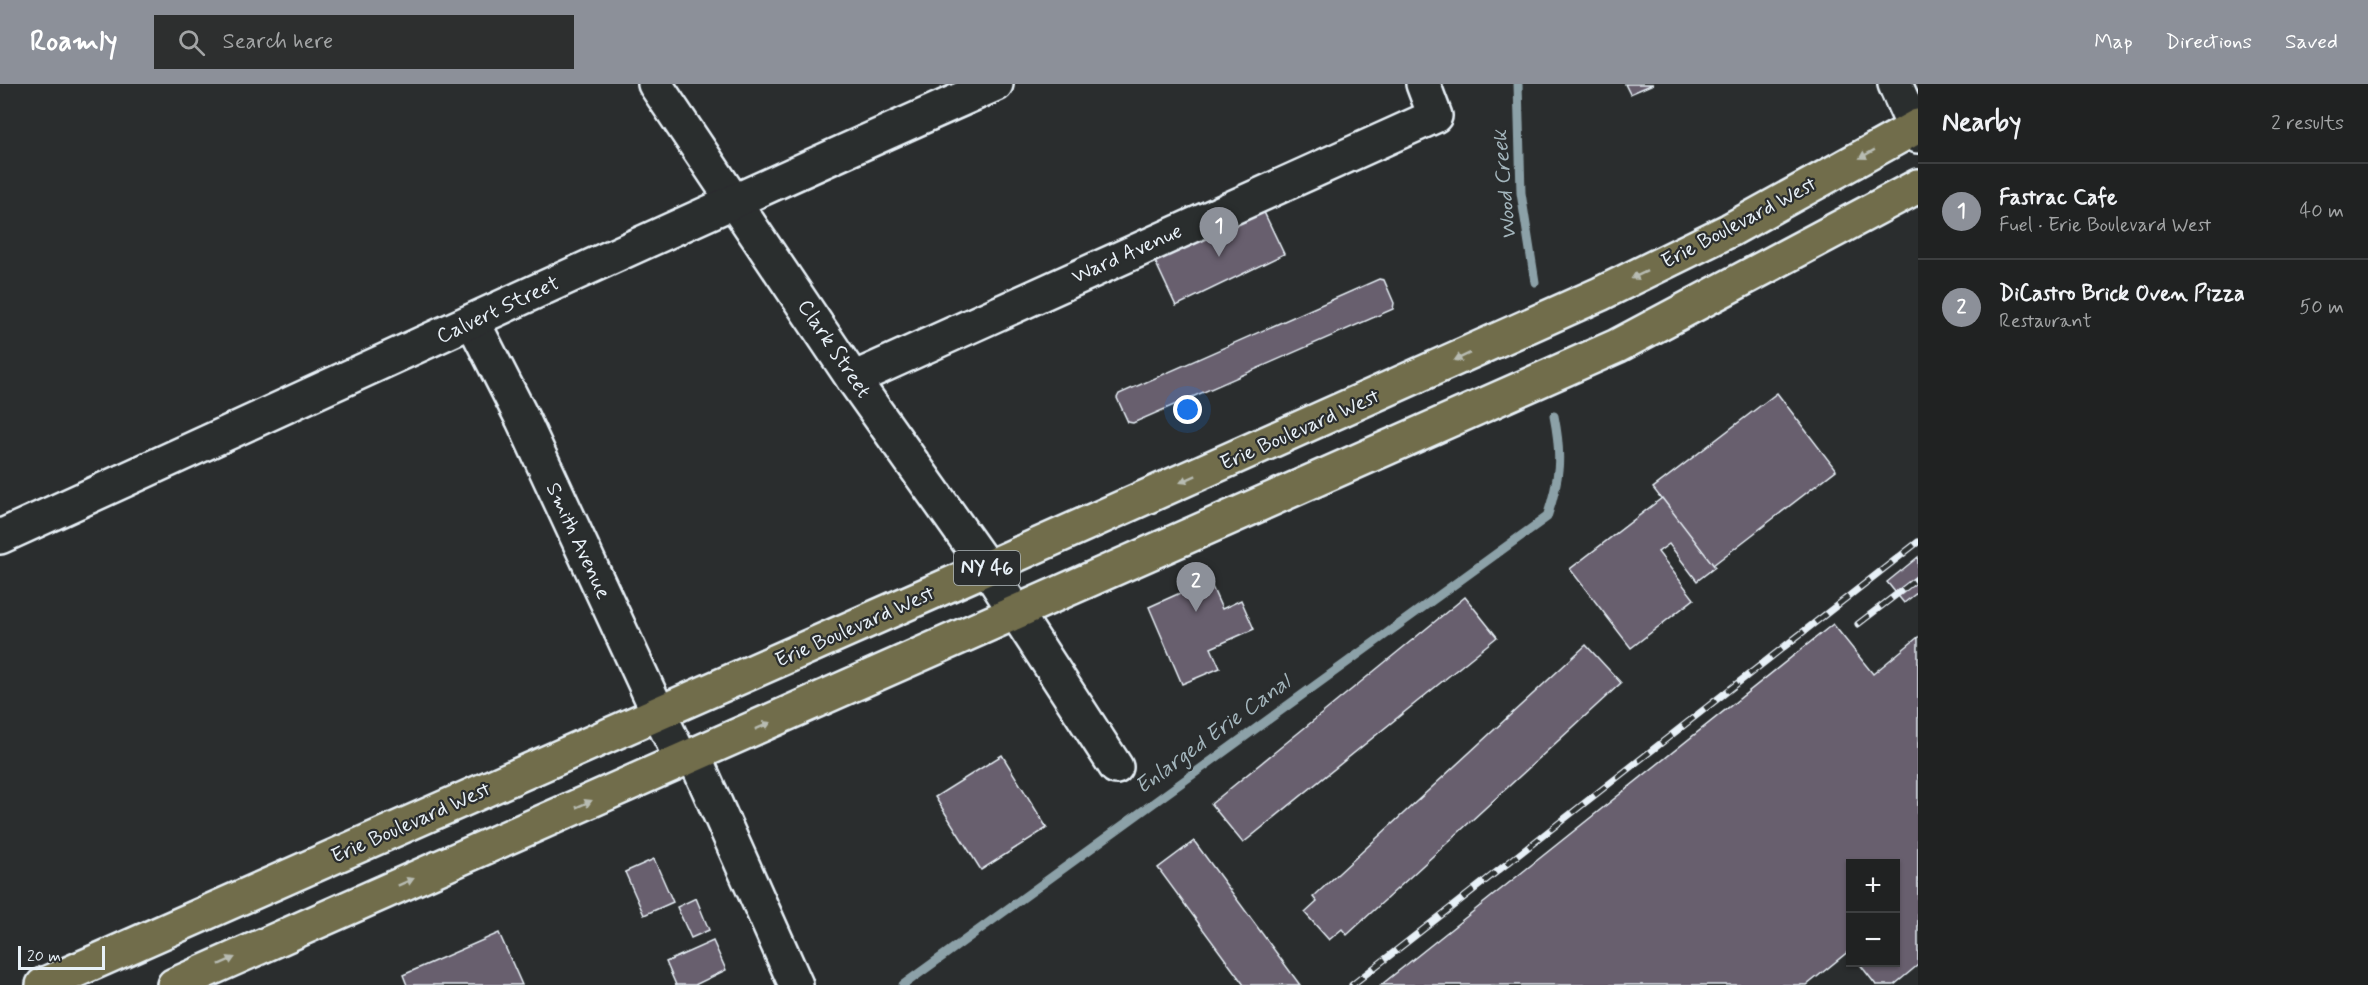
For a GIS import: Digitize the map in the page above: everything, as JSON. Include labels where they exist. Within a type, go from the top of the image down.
[{"type":"main road","name":"Erie Boulevard West","points":[[43,985],[659,714],[1600,294],[1730,230],[1917,130]]},
{"type":"main road","name":"NY 46","points":[[174,985],[1617,346],[1918,186]]},
{"type":"street","name":"Clark Street","points":[[656,84],[853,380],[987,568],[1116,767]]},
{"type":"street","name":"Calvert Street","points":[[0,537],[473,322],[733,200],[996,84]]},
{"type":"street","name":"Ward Avenue","points":[[853,380],[1434,116],[1422,84]]},
{"type":"street","points":[[1895,84],[1917,130]]},
{"type":"street","name":"Smith Avenue","points":[[473,322],[523,420],[659,714],[688,758],[796,985]]},
{"type":"building","points":[[1625,84],[1653,84],[1630,94]]},
{"type":"building","points":[[1262,208],[1284,254],[1176,306],[1154,259]]},
{"type":"building","points":[[1379,279],[1384,280],[1394,303],[1393,309],[1133,423],[1128,422],[1117,398],[1119,394]]},
{"type":"building","points":[[1777,393],[1836,470],[1713,565],[1653,488]]},
{"type":"building","points":[[1662,498],[1715,567],[1697,581],[1669,544],[1658,552],[1694,599],[1631,648],[1570,569]]},
{"type":"building","points":[[1918,557],[1918,592],[1904,603],[1887,582]]},
{"type":"building","points":[[1209,580],[1222,609],[1241,600],[1254,629],[1211,648],[1220,668],[1182,684],[1149,607]]},
{"type":"building","points":[[1465,597],[1497,637],[1243,843],[1211,804]]},
{"type":"building","points":[[1833,624],[1873,674],[1918,637],[1918,965],[1894,985],[1876,985],[1862,967],[1900,967],[1900,859],[1846,859],[1846,953],[1807,985],[1381,985]]},
{"type":"building","points":[[1586,645],[1621,683],[1347,935],[1342,929],[1329,940],[1305,913],[1317,902],[1313,897]]},
{"type":"building","points":[[1002,755],[1047,828],[981,870],[935,797]]},
{"type":"building","points":[[1194,841],[1300,985],[1244,985],[1158,868]]},
{"type":"building","points":[[654,859],[673,902],[644,915],[625,872]]},
{"type":"building","points":[[696,898],[709,930],[691,938],[677,907]]},
{"type":"building","points":[[499,933],[522,985],[407,985],[403,975]]},
{"type":"building","points":[[713,941],[726,970],[695,985],[676,985],[666,962]]},
{"type":"waterway","name":"Wood Creek","points":[[1518,84],[1521,193],[1535,282]]},
{"type":"waterway","name":"Enlarged Erie Canal","points":[[903,985],[1547,517],[1555,490],[1559,455],[1554,416]]},
{"type":"railway","points":[[1352,985],[1918,542]]},
{"type":"railway","points":[[1858,624],[1918,578]]},
{"type":"place","name":"Fastrac Cafe","points":[[1219,257]]},
{"type":"place","name":"DiCastro Brick Oven Pizza","points":[[1196,612]]}]
